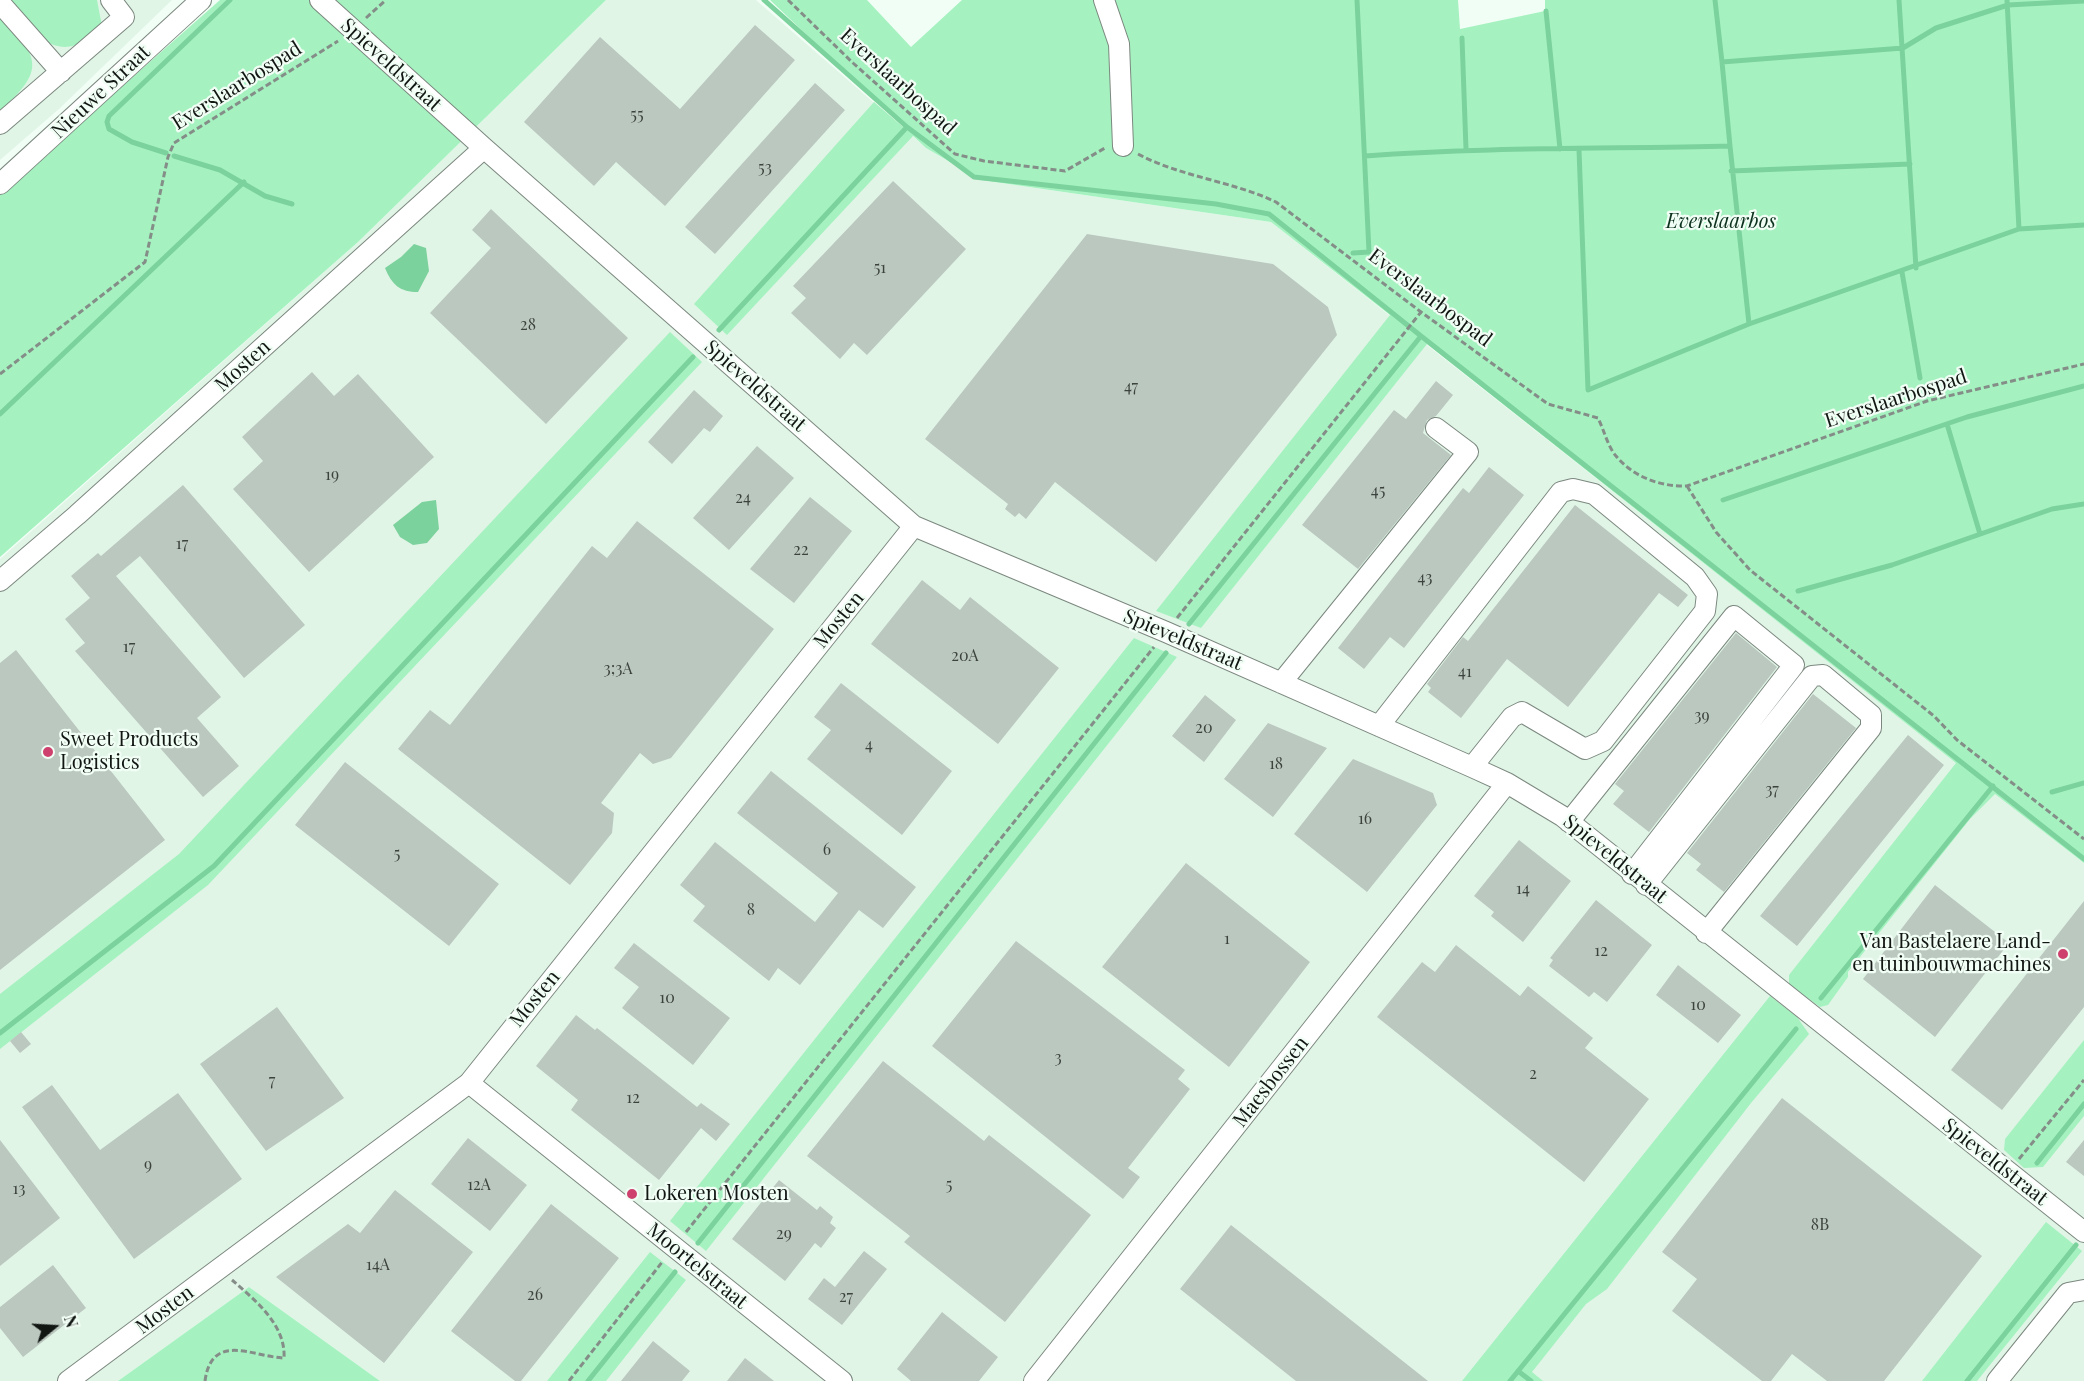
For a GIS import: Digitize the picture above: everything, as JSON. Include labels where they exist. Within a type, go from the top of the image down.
[{"type":"street","points":[[0,124],[124,17],[111,0]]},
{"type":"street","name":"Nieuwe Straat","points":[[0,184],[201,0]]},
{"type":"street","name":"Spieveldstraat","points":[[320,0],[484,148],[914,526],[1166,632],[1507,783],[1569,822],[2084,1232]]},
{"type":"street","points":[[1104,0],[1119,44],[1123,146]]},
{"type":"street","points":[[0,3],[60,72]]},
{"type":"street","name":"Mosten","points":[[0,581],[77,515],[484,148]]},
{"type":"street","points":[[1281,683],[1468,452],[1436,428]]},
{"type":"street","points":[[1379,726],[1561,492],[1573,489],[1594,494],[1695,577],[1707,594],[1705,611],[1604,741],[1585,749],[1522,712],[1512,717],[1472,767]]},
{"type":"street","name":"Mosten","points":[[68,1381],[469,1083],[914,526]]},
{"type":"street","points":[[1569,822],[1734,616],[1794,665],[1639,879]]},
{"type":"street","points":[[1639,879],[1812,676],[1822,675],[1871,715],[1871,728],[1706,933]]},
{"type":"street","name":"Maesbossen","points":[[1034,1381],[1507,783]]},
{"type":"street","name":"Moortelstraat","points":[[469,1083],[842,1381]]},
{"type":"street","points":[[1997,1381],[2068,1293],[2084,1290]]},
{"type":"path","name":"Everslaarbospad","points":[[0,374],[145,262],[168,157],[174,143],[352,31],[386,0]]},
{"type":"path","name":"Everslaarbospad","points":[[788,0],[853,63],[955,154],[984,161],[1065,171],[1113,144],[1123,146],[1155,163],[1249,190],[1276,202],[1420,312],[1548,404],[1598,418],[1614,455],[1630,469],[1650,480],[1671,487],[1687,486],[1927,401],[2084,364]]},
{"type":"path","points":[[569,1381],[1420,312]]},
{"type":"path","points":[[1687,486],[1716,532],[1750,570],[2084,840]]},
{"type":"path","points":[[2009,1172],[2084,1080]]},
{"type":"path","points":[[205,1381],[207,1369],[220,1353],[234,1349],[284,1358],[284,1344],[273,1322],[254,1298],[220,1269]]},
{"type":"shaded area","points":[[0,0],[172,0],[59,109],[0,160]]},
{"type":"shaded area","points":[[606,0],[756,0],[926,148],[981,180],[1271,222],[2084,863],[2084,1381],[380,1381],[249,1287],[118,1381],[0,1381],[0,559],[358,242]]},
{"type":"shaded area","points":[[414,244],[426,248],[429,271],[418,292],[401,289],[391,279],[385,268]]},
{"type":"shaded area","points":[[436,500],[439,529],[427,543],[413,545],[400,537],[393,525],[422,502]]},
{"type":"green space","points":[[3,0],[97,0],[102,26],[79,44],[64,47],[54,45],[35,33]]},
{"type":"green space","points":[[220,0],[606,0],[358,242],[0,557],[0,194]]},
{"type":"green space","name":"Everslaarbos","points":[[770,0],[867,0],[911,47],[962,0],[1458,0],[1460,29],[1545,11],[1545,0],[2084,0],[2084,863],[1995,794],[1970,819],[1848,972],[1848,977],[1828,1005],[1820,1007],[1789,984],[1789,975],[1956,763],[1427,344],[1201,628],[1156,611],[1390,315],[1271,222],[981,180],[926,148],[913,136],[727,335],[694,304],[874,102],[909,132]]},
{"type":"green space","points":[[0,14],[23,42],[32,63],[26,84],[0,111]]},
{"type":"green space","points":[[670,332],[702,362],[208,885],[0,1049],[0,994],[179,854]]},
{"type":"green space","points":[[1134,638],[1177,657],[706,1251],[670,1221]]},
{"type":"green space","points":[[1770,996],[1797,1017],[1809,1034],[1751,1103],[1607,1289],[1586,1304],[1532,1372],[1543,1381],[1462,1381]]},
{"type":"green space","points":[[2084,1040],[2084,1116],[2043,1167],[2024,1168],[2004,1150],[2005,1139]]},
{"type":"green space","points":[[2046,1222],[2082,1251],[1977,1381],[1922,1381]]},
{"type":"green space","points":[[650,1252],[686,1280],[606,1381],[547,1381]]},
{"type":"green space","points":[[249,1287],[380,1381],[118,1381]]},
{"type":"building","points":[[755,25],[795,60],[665,206],[616,162],[594,186],[524,122],[600,37],[680,109]]},
{"type":"building","points":[[815,83],[845,110],[715,254],[685,227]]},
{"type":"building","points":[[893,181],[966,249],[867,355],[854,343],[840,359],[791,313],[806,298],[793,286]]},
{"type":"building","points":[[491,209],[628,338],[546,424],[430,313],[491,248],[472,230]]},
{"type":"building","points":[[1087,234],[1273,264],[1328,307],[1337,335],[1156,562],[1055,482],[1026,519],[1019,513],[1015,517],[1005,509],[1008,504],[925,439]]},
{"type":"building","points":[[312,372],[334,396],[358,374],[434,457],[309,572],[233,489],[263,461],[242,437]]},
{"type":"building","points":[[1436,381],[1453,395],[1436,416],[1427,420],[1423,433],[1451,455],[1358,569],[1302,525],[1394,410],[1406,419]]},
{"type":"building","points":[[694,390],[723,416],[710,432],[704,428],[672,464],[648,442]]},
{"type":"building","points":[[757,446],[794,478],[729,550],[693,518]]},
{"type":"building","points":[[1489,467],[1524,495],[1404,648],[1390,637],[1364,669],[1338,648],[1463,488],[1469,493]]},
{"type":"building","points":[[183,485],[305,625],[244,678],[140,556],[116,576],[221,697],[197,718],[239,766],[203,797],[75,651],[85,643],[65,619],[90,598],[71,576],[98,553],[101,556]]},
{"type":"building","points":[[810,497],[852,531],[794,603],[750,569]]},
{"type":"building","points":[[1575,505],[1688,595],[1678,607],[1659,593],[1568,707],[1507,659],[1461,718],[1428,692],[1431,688],[1427,684],[1463,637],[1468,641]]},
{"type":"building","points":[[637,521],[774,629],[671,758],[653,764],[640,753],[601,803],[614,813],[612,833],[570,885],[398,749],[430,710],[450,725],[592,546],[607,558]]},
{"type":"building","points":[[922,580],[960,610],[970,597],[1059,668],[998,744],[871,644]]},
{"type":"building","points":[[1736,633],[1777,667],[1649,832],[1613,804],[1624,791],[1615,784]]},
{"type":"building","name":"Sweet Products Logistics","points":[[16,650],[165,840],[0,970],[0,663]]},
{"type":"building","points":[[841,683],[952,771],[902,835],[807,759],[831,730],[814,717]]},
{"type":"building","points":[[1813,694],[1856,728],[1724,892],[1696,870],[1701,864],[1687,853]]},
{"type":"building","points":[[1205,695],[1236,720],[1204,762],[1172,736]]},
{"type":"building","points":[[1268,723],[1327,748],[1273,817],[1224,779]]},
{"type":"building","points":[[1908,735],[1944,765],[1797,946],[1760,916]]},
{"type":"building","points":[[1353,759],[1433,793],[1437,805],[1367,892],[1294,834]]},
{"type":"building","points":[[345,762],[499,884],[449,946],[295,825]]},
{"type":"building","points":[[771,771],[916,887],[883,928],[859,910],[800,985],[778,968],[769,981],[693,921],[705,906],[680,885],[715,842],[815,922],[838,893],[737,813]]},
{"type":"building","points":[[1519,840],[1571,881],[1523,942],[1491,916],[1494,912],[1474,896]]},
{"type":"building","points":[[1186,863],[1310,962],[1229,1067],[1102,967]]},
{"type":"building","points":[[1935,885],[2009,943],[1935,1037],[1863,979]]},
{"type":"building","points":[[1596,900],[1652,945],[1607,1002],[1594,992],[1589,997],[1549,966],[1553,960],[1550,958]]},
{"type":"building","name":"Van Bastelaere Land- en tuinbouwmachines","points":[[2084,901],[2084,1007],[2002,1110],[1951,1070]]},
{"type":"building","points":[[1016,941],[1185,1070],[1178,1079],[1190,1089],[1128,1168],[1140,1177],[1123,1199],[932,1046]]},
{"type":"building","points":[[634,943],[730,1018],[693,1065],[622,1008],[639,987],[614,968]]},
{"type":"building","points":[[1456,945],[1520,996],[1528,986],[1593,1038],[1585,1048],[1649,1099],[1584,1182],[1377,1017],[1422,962],[1435,972]]},
{"type":"building","points":[[1678,965],[1741,1015],[1718,1043],[1656,995]]},
{"type":"building","points":[[277,1007],[344,1098],[266,1151],[200,1064]]},
{"type":"building","points":[[576,1015],[595,1030],[597,1028],[697,1107],[701,1103],[730,1124],[716,1141],[701,1128],[659,1180],[571,1110],[578,1100],[536,1066]]},
{"type":"building","points":[[21,1032],[31,1044],[20,1053],[10,1041]]},
{"type":"building","points":[[883,1061],[984,1141],[989,1135],[1091,1215],[1005,1322],[904,1242],[910,1236],[807,1156]]},
{"type":"building","points":[[52,1085],[100,1150],[178,1093],[242,1179],[134,1259],[22,1107]]},
{"type":"building","points":[[1782,1098],[1982,1256],[1884,1381],[1827,1381],[1792,1354],[1771,1381],[1762,1381],[1672,1311],[1697,1279],[1662,1252]]},
{"type":"building","points":[[468,1138],[527,1185],[490,1231],[431,1184]]},
{"type":"building","points":[[0,1140],[60,1218],[0,1266]]},
{"type":"building","points":[[2084,1140],[2084,1176],[2066,1162]]},
{"type":"building","points":[[779,1180],[817,1210],[820,1206],[833,1217],[830,1223],[836,1228],[821,1248],[815,1243],[785,1281],[732,1239]]},
{"type":"building","points":[[395,1190],[473,1252],[384,1363],[276,1277],[348,1224],[360,1233]]},
{"type":"building","points":[[551,1204],[619,1258],[521,1381],[515,1381],[451,1331]]},
{"type":"building","points":[[1231,1225],[1428,1381],[1296,1381],[1180,1289]]},
{"type":"building","points":[[864,1251],[887,1269],[842,1325],[808,1299],[824,1278],[835,1287]]},
{"type":"building","points":[[53,1265],[86,1308],[23,1357],[0,1328],[0,1307]]},
{"type":"building","points":[[942,1312],[998,1357],[979,1381],[911,1381],[897,1369]]},
{"type":"building","points":[[653,1341],[690,1371],[682,1381],[621,1381]]},
{"type":"building","points":[[745,1358],[774,1381],[727,1381]]},
{"type":"waterway","points":[[166,153],[132,142],[109,129],[107,122],[109,116],[230,0]]},
{"type":"waterway","points":[[764,0],[907,127]]},
{"type":"waterway","points":[[1353,253],[1369,252],[1357,0]]},
{"type":"waterway","points":[[1715,0],[1722,62]]},
{"type":"waterway","points":[[1899,0],[1916,268]]},
{"type":"waterway","points":[[2007,0],[2019,229]]},
{"type":"waterway","points":[[1365,156],[1502,150],[1730,146],[1722,62],[1903,48],[1936,28],[2008,5],[2084,1]]},
{"type":"waterway","points":[[1546,11],[1560,149]]},
{"type":"waterway","points":[[1462,38],[1466,149]]},
{"type":"waterway","points":[[719,330],[907,127],[974,177],[1216,204],[1269,214],[1421,336]]},
{"type":"waterway","points":[[1730,146],[1749,324]]},
{"type":"waterway","points":[[1579,150],[1588,390],[1749,324],[2019,229],[2084,225]]},
{"type":"waterway","points":[[174,156],[220,170],[265,196],[292,204]]},
{"type":"waterway","points":[[1731,171],[1910,164]]},
{"type":"waterway","points":[[0,414],[244,182]]},
{"type":"waterway","points":[[1902,272],[1920,378]]},
{"type":"waterway","points":[[1189,624],[1421,336],[2084,859]]},
{"type":"waterway","points":[[0,1033],[214,866],[693,357]]},
{"type":"waterway","points":[[1723,500],[1967,417],[2084,386]]},
{"type":"waterway","points":[[1947,424],[1980,534]]},
{"type":"waterway","points":[[1798,591],[1892,565],[2052,509],[2084,504]]},
{"type":"waterway","points":[[698,1243],[1166,653]]},
{"type":"waterway","points":[[2052,792],[2084,783]]},
{"type":"waterway","points":[[1821,998],[1993,786]]},
{"type":"waterway","points":[[1510,1381],[1796,1029]]},
{"type":"waterway","points":[[2037,1163],[2084,1104]]},
{"type":"waterway","points":[[1967,1381],[2076,1245]]},
{"type":"waterway","points":[[588,1381],[675,1272]]},
{"type":"waterway","points":[[1518,1371],[1531,1381]]},
{"type":"place","name":"Sweet Products Logistics","points":[[48,752]]},
{"type":"place","name":"Van Bastelaere Land- en tuinbouwmachines","points":[[2063,954]]},
{"type":"place","name":"Lokeren Mosten","points":[[632,1194]]}]
